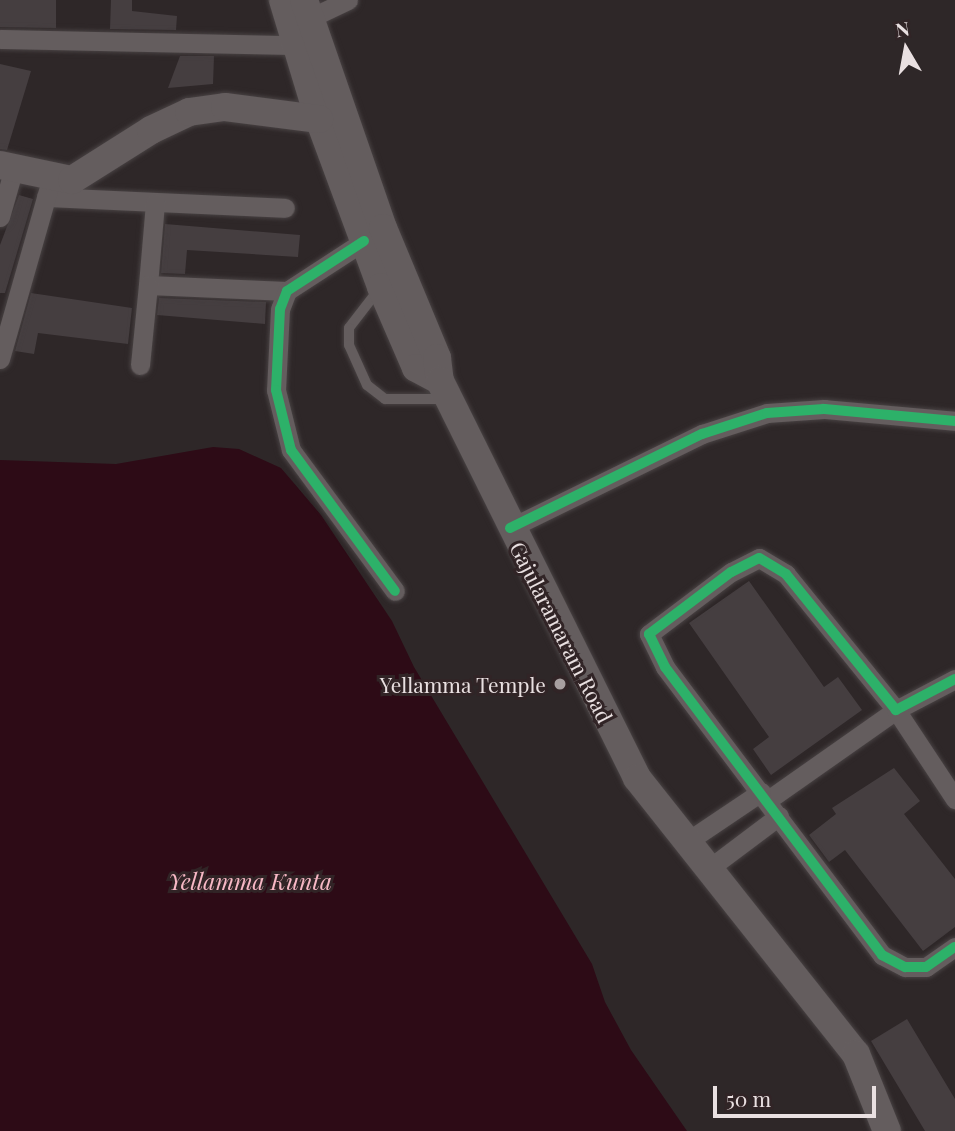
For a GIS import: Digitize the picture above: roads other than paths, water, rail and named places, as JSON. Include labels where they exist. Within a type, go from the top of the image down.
[{"type":"main road","points":[[283,0],[319,119],[381,287],[415,368],[443,390]]},
{"type":"main road","name":"Gajularamaram Road","points":[[307,9],[383,228],[437,358],[443,390],[561,631],[637,778],[688,841],[707,870],[856,1054],[887,1131]]},
{"type":"main road","points":[[7,166],[49,187],[72,180],[151,130],[190,112],[225,107],[319,119]]},
{"type":"street","points":[[307,9],[348,0]]},
{"type":"street","points":[[0,40],[295,45]]},
{"type":"street","points":[[0,217],[7,166]]},
{"type":"street","points":[[0,359],[49,187],[155,203],[285,208]]},
{"type":"street","points":[[140,365],[155,203]]},
{"type":"street","points":[[364,241],[287,292],[280,309],[275,372],[291,450],[395,590]]},
{"type":"street","points":[[148,285],[287,292]]},
{"type":"street","points":[[514,536],[702,434],[767,413],[824,409],[955,421]]},
{"type":"street","points":[[955,799],[896,710],[786,575],[759,558],[731,572],[649,634],[665,667],[882,955],[905,967],[926,967],[955,947]]},
{"type":"street","points":[[707,870],[769,803],[896,710],[955,679]]},
{"type":"street","points":[[688,841],[769,803]]},
{"type":"lane","points":[[381,287],[349,328],[349,345],[366,385],[385,399],[443,390]]},
{"type":"water","name":"Yellamma Kunta","points":[[213,447],[239,449],[281,468],[321,515],[392,621],[414,667],[592,964],[605,1002],[631,1050],[687,1131],[0,1131],[0,460],[116,464]]},
{"type":"place","name":"Yellamma Temple","points":[[560,684]]}]
